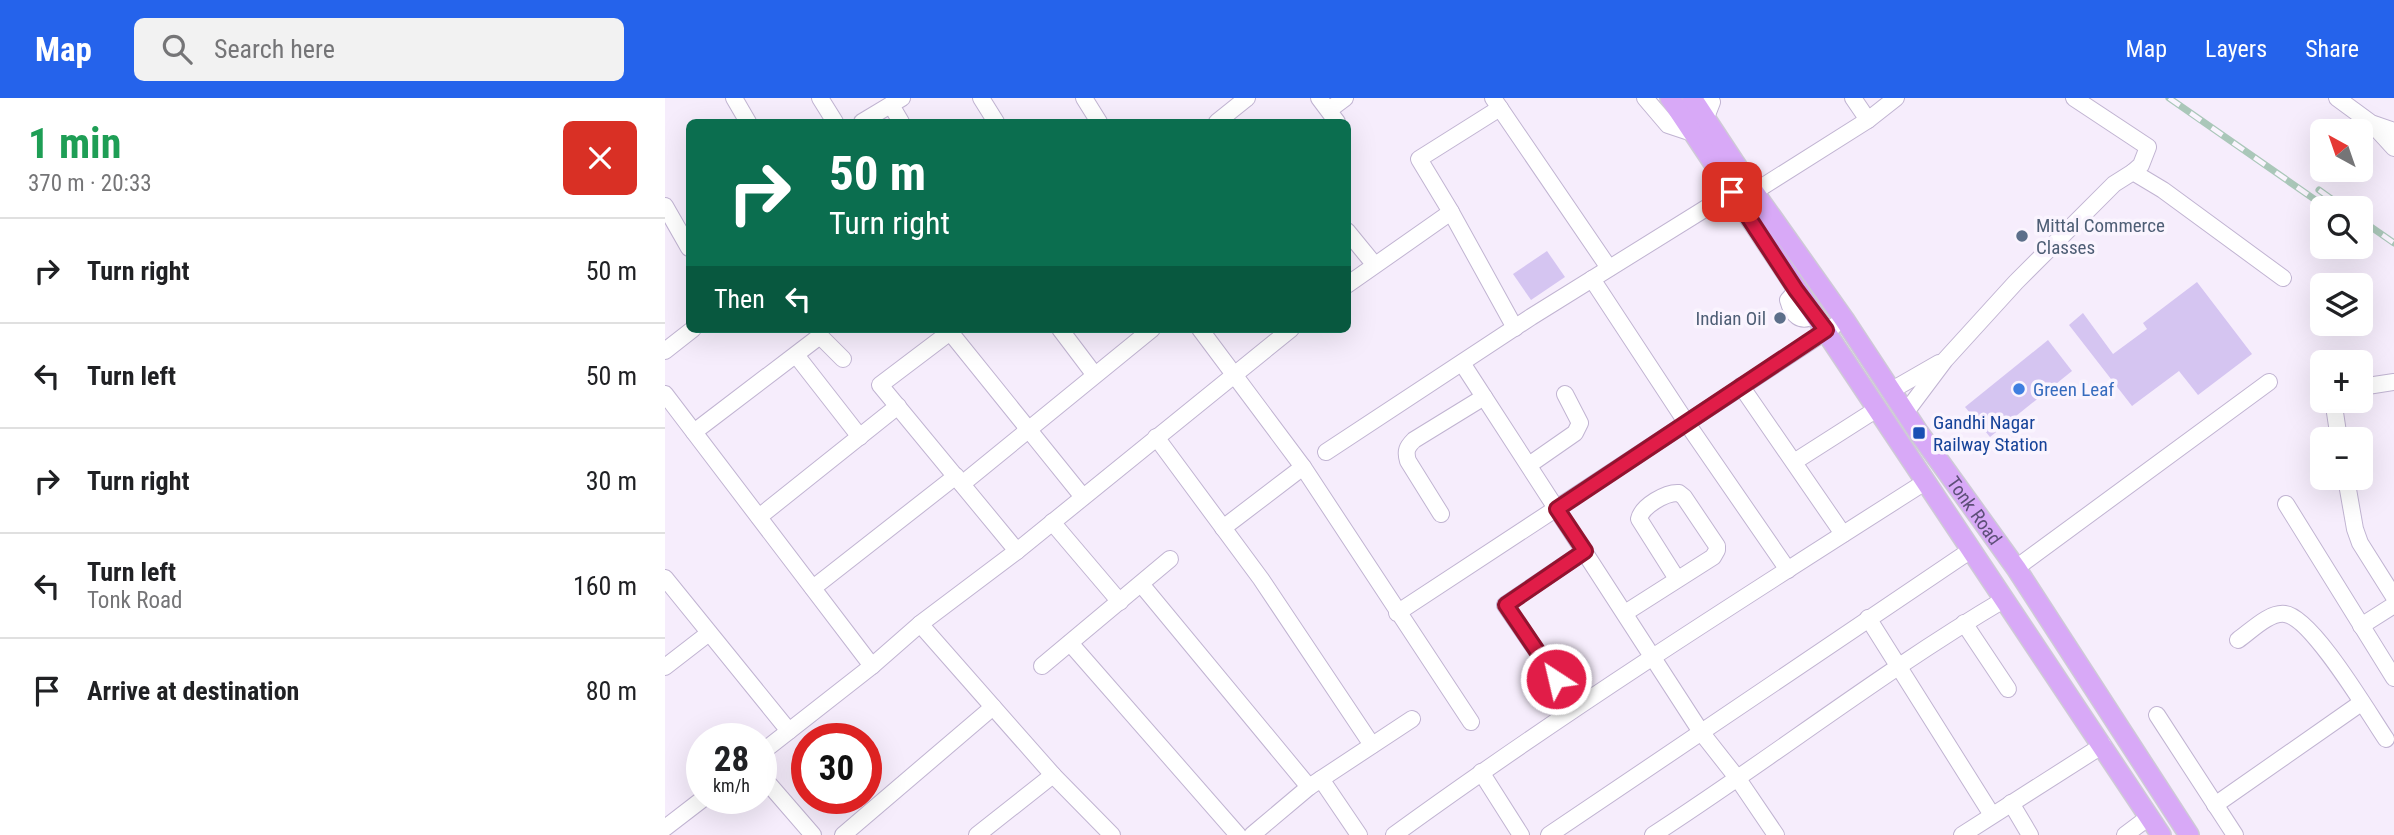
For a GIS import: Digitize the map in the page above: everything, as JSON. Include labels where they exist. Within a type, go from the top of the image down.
[{"type":"main road","points":[[1679,101],[1699,127]]},
{"type":"main road","name":"Tonk Road","points":[[1699,127],[1732,192],[2161,835]]},
{"type":"main road","name":"Tonk Road","points":[[1699,127],[1754,192],[1845,319],[1906,412],[2017,568],[2189,835]]},
{"type":"street","points":[[734,98],[746,119]]},
{"type":"street","points":[[820,98],[833,119]]},
{"type":"street","points":[[981,98],[994,119]]},
{"type":"street","points":[[1221,119],[1247,98]]},
{"type":"street","points":[[1328,110],[1345,98]]},
{"type":"street","points":[[1645,98],[1668,125],[1699,127],[1712,102],[1710,98]]},
{"type":"street","points":[[1853,98],[1868,120]]},
{"type":"street","points":[[1754,192],[1868,120],[1896,98]]},
{"type":"street","points":[[1906,412],[1945,360],[2016,282],[2114,184],[2141,165],[2147,147],[2074,98]]},
{"type":"street","points":[[867,119],[897,101],[900,119]]},
{"type":"street","points":[[2346,101],[2366,119]]},
{"type":"street","points":[[1515,328],[1419,159],[1497,103],[1609,268]]},
{"type":"street","points":[[2373,124],[2394,131]]},
{"type":"street","points":[[2373,125],[2394,148]]},
{"type":"street","points":[[2133,172],[2163,190],[2283,278]]},
{"type":"street","points":[[1326,452],[1515,328],[1732,192]]},
{"type":"street","points":[[665,206],[686,243]]},
{"type":"street","points":[[1351,282],[1451,212]]},
{"type":"street","points":[[1351,236],[1374,264]]},
{"type":"street","points":[[1592,279],[1788,570]]},
{"type":"street","points":[[1397,612],[1741,386],[1820,323],[1845,319]]},
{"type":"street","points":[[665,351],[687,333]]},
{"type":"street","points":[[694,432],[796,355],[819,333],[843,359]]},
{"type":"street","points":[[949,333],[880,385],[1017,551]]},
{"type":"street","points":[[954,333],[1083,497]]},
{"type":"street","points":[[1063,333],[1094,374]]},
{"type":"street","points":[[813,588],[1028,428],[1147,333]]},
{"type":"street","points":[[1203,333],[1303,467],[1471,722]]},
{"type":"street","points":[[777,740],[872,666],[920,624],[1017,551],[1286,333]]},
{"type":"street","points":[[796,355],[860,436]]},
{"type":"street","points":[[1892,390],[1945,360]]},
{"type":"street","points":[[1462,363],[1701,732],[1738,779],[1776,835]]},
{"type":"street","points":[[2017,568],[2269,382]]},
{"type":"street","points":[[2373,385],[2394,382]]},
{"type":"street","points":[[1741,386],[1843,534]]},
{"type":"street","points":[[665,394],[872,666]]},
{"type":"street","points":[[1529,465],[1575,433],[1580,423],[1565,394]]},
{"type":"street","points":[[1441,514],[1408,461],[1407,447],[1484,397]]},
{"type":"street","points":[[759,517],[898,406]]},
{"type":"street","points":[[1794,462],[1877,409]]},
{"type":"street","points":[[1156,437],[1261,579],[1372,745]]},
{"type":"street","points":[[1223,528],[1303,467]]},
{"type":"street","points":[[1394,835],[1481,772],[1654,656],[1924,482]]},
{"type":"street","points":[[2348,490],[2360,543],[2394,597]]},
{"type":"street","points":[[1625,613],[1713,557],[1717,550],[1717,546],[1684,497],[1671,492],[1643,510],[1639,519],[1677,579]]},
{"type":"street","points":[[2285,504],[2394,678]]},
{"type":"street","points":[[1052,522],[1119,602]]},
{"type":"street","points":[[1549,835],[1971,550]]},
{"type":"street","points":[[1569,698],[1506,605],[1585,551]]},
{"type":"street","points":[[1042,666],[1170,559]]},
{"type":"street","points":[[665,578],[789,731]]},
{"type":"street","points":[[1141,584],[1359,835]]},
{"type":"street","points":[[1653,835],[1738,779],[1899,664],[2005,599]]},
{"type":"street","points":[[2361,626],[2394,605]]},
{"type":"street","points":[[2238,640],[2276,615],[2287,614],[2297,619],[2317,638],[2386,739]]},
{"type":"street","points":[[1868,618],[1992,815]]},
{"type":"street","points":[[1963,623],[2008,689]]},
{"type":"street","points":[[920,624],[1053,775],[1112,835]]},
{"type":"street","points":[[665,667],[709,633]]},
{"type":"street","points":[[1070,643],[1238,835]]},
{"type":"street","points":[[2215,805],[2361,703]]},
{"type":"street","points":[[843,835],[993,707]]},
{"type":"street","points":[[2157,715],[2235,835]]},
{"type":"street","points":[[1252,835],[1315,783],[1412,719]]},
{"type":"street","points":[[1962,835],[2103,745]]},
{"type":"street","points":[[1481,772],[1521,835]]},
{"type":"street","points":[[981,834],[1053,775]]},
{"type":"street","points":[[777,793],[813,835]]},
{"type":"street","points":[[2011,803],[2030,835]]},
{"type":"street","points":[[665,828],[686,811]]},
{"type":"street","points":[[2125,835],[2149,817]]},
{"type":"building","points":[[1547,251],[1565,277],[1531,300],[1513,274]]},
{"type":"building","points":[[2197,282],[2252,354],[2198,395],[2179,371],[2132,406],[2069,325],[2083,313],[2113,354],[2147,329],[2143,323]]},
{"type":"building","name":"Green Leaf","points":[[2048,340],[2072,371],[1990,437],[1965,407]]},
{"type":"railway","points":[[2169,98],[2310,196]]},
{"type":"railway","points":[[2319,190],[2327,196]]},
{"type":"railway","points":[[2373,228],[2394,243]]},
{"type":"place","name":"Mittal Commerce Classes","points":[[2022,236]]},
{"type":"place","name":"Indian Oil","points":[[1780,318]]},
{"type":"place","name":"Green Leaf","points":[[2019,389]]},
{"type":"place","name":"Gandhi Nagar Railway Station","points":[[1919,433]]},
{"type":"route","points":[[1556,679],[1506,605],[1585,551],[1557,509],[1826,330],[1796,290],[1732,192]]}]
